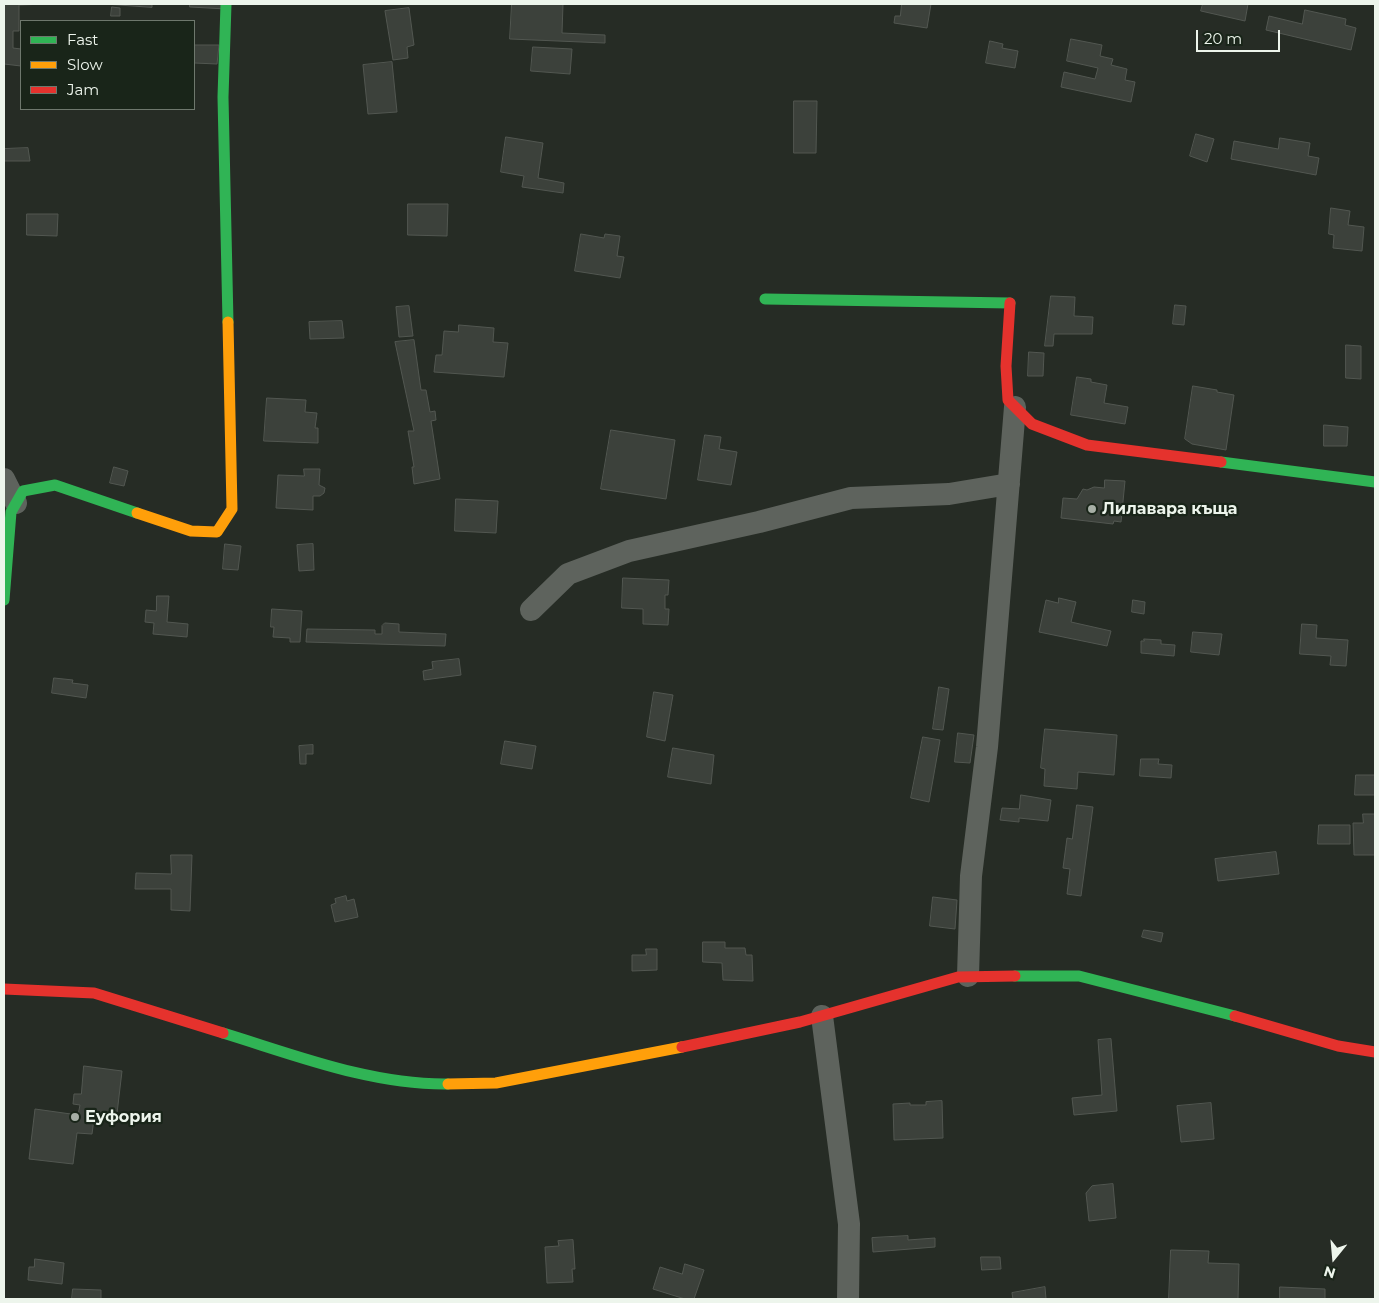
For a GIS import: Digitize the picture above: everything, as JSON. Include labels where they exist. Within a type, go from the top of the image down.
[{"type":"street","points":[[4,600],[11,512],[23,491],[55,485],[190,531],[216,532],[232,509],[223,97],[226,4]]},
{"type":"street","points":[[765,299],[1010,302],[1006,366],[1008,400],[1032,424],[1087,444],[1375,482]]},
{"type":"street","points":[[963,976],[971,876],[988,747],[1015,407]]},
{"type":"street","points":[[4,479],[16,503]]},
{"type":"street","points":[[531,610],[568,574],[629,551],[703,536],[851,498],[949,494],[1009,484]]},
{"type":"street","points":[[4,989],[94,994],[312,1060],[373,1076],[432,1084],[496,1083],[665,1051],[822,1016],[963,976],[1079,976],[1212,1009],[1338,1046],[1375,1052]]},
{"type":"street","points":[[822,1016],[849,1224],[848,1299]]},
{"type":"building","points":[[4,4],[48,4],[19,5],[19,31],[13,31],[13,48],[20,49],[20,66],[4,64]]},
{"type":"building","points":[[105,4],[152,4],[152,7]]},
{"type":"building","points":[[190,4],[226,4],[226,9],[190,7]]},
{"type":"building","points":[[512,4],[563,4],[562,33],[605,35],[605,43],[510,39]]},
{"type":"building","points":[[902,4],[931,4],[927,28],[894,23],[895,16],[900,16]]},
{"type":"building","points":[[1203,4],[1248,4],[1245,21],[1201,11]]},
{"type":"building","points":[[112,7],[120,8],[120,16],[111,16]]},
{"type":"building","points":[[409,8],[414,45],[407,47],[408,58],[393,60],[385,11]]},
{"type":"building","points":[[1305,10],[1346,19],[1345,25],[1356,28],[1351,50],[1266,30],[1269,16],[1302,24]]},
{"type":"building","points":[[1071,39],[1102,45],[1100,56],[1113,59],[1111,65],[1127,69],[1125,80],[1135,82],[1131,102],[1061,87],[1064,72],[1095,79],[1098,68],[1067,61]]},
{"type":"building","points":[[990,41],[1003,44],[1002,48],[1018,51],[1015,68],[986,63]]},
{"type":"building","points":[[195,45],[219,45],[217,64],[195,63]]},
{"type":"building","points":[[533,47],[572,49],[570,74],[531,71]]},
{"type":"building","points":[[392,62],[397,112],[368,114],[363,65]]},
{"type":"building","points":[[794,101],[817,101],[816,153],[794,153]]},
{"type":"building","points":[[1196,134],[1214,139],[1207,162],[1190,156]]},
{"type":"building","points":[[506,137],[543,143],[538,178],[564,183],[563,193],[522,187],[524,176],[501,172]]},
{"type":"building","points":[[1280,138],[1310,143],[1308,156],[1319,158],[1316,175],[1231,159],[1234,141],[1278,149]]},
{"type":"building","points":[[28,148],[30,161],[4,161],[4,149]]},
{"type":"building","points":[[408,204],[448,204],[447,236],[408,235]]},
{"type":"building","points":[[1331,208],[1350,211],[1348,225],[1364,227],[1362,251],[1333,248],[1334,235],[1329,234]]},
{"type":"building","points":[[27,214],[58,214],[57,236],[27,235]]},
{"type":"building","points":[[581,234],[604,238],[605,234],[620,236],[617,256],[624,257],[620,278],[575,271]]},
{"type":"building","points":[[1051,296],[1075,297],[1074,316],[1093,317],[1092,334],[1054,334],[1053,346],[1045,346]]},
{"type":"building","points":[[1175,305],[1186,306],[1184,325],[1173,324]]},
{"type":"building","points":[[409,306],[413,336],[399,337],[396,307]]},
{"type":"building","points":[[342,321],[344,338],[310,339],[309,322]]},
{"type":"building","points":[[459,325],[494,328],[493,342],[508,343],[504,377],[434,372],[436,355],[442,355],[444,331],[458,332]]},
{"type":"building","points":[[414,340],[421,390],[426,390],[430,412],[435,411],[436,420],[431,421],[440,479],[414,484],[412,467],[414,467],[408,431],[414,431],[395,342]]},
{"type":"building","points":[[1346,345],[1361,346],[1361,379],[1346,378]]},
{"type":"building","points":[[1029,352],[1044,353],[1043,376],[1028,376]]},
{"type":"building","points":[[1077,377],[1091,379],[1091,382],[1107,385],[1104,403],[1128,407],[1125,424],[1071,415]]},
{"type":"building","points":[[1193,386],[1234,395],[1226,450],[1192,444],[1185,439]]},
{"type":"building","points":[[267,398],[306,400],[305,412],[317,413],[315,428],[318,428],[318,443],[264,441]]},
{"type":"building","points":[[1324,425],[1348,427],[1347,446],[1324,446]]},
{"type":"building","points":[[611,430],[675,440],[666,499],[601,489]]},
{"type":"building","points":[[705,435],[721,437],[719,449],[737,452],[731,485],[698,480]]},
{"type":"building","points":[[114,467],[128,471],[124,486],[110,483]]},
{"type":"building","points":[[304,469],[320,469],[319,485],[325,488],[324,493],[320,496],[313,496],[313,510],[276,508],[278,475],[304,476]]},
{"type":"building","name":"Лилавара къща","points":[[1105,480],[1125,481],[1121,522],[1114,521],[1113,524],[1061,518],[1063,498],[1077,499],[1083,489],[1104,488]]},
{"type":"building","points":[[456,499],[498,501],[496,533],[455,531]]},
{"type":"building","points":[[225,544],[241,546],[238,570],[223,569]]},
{"type":"building","points":[[313,544],[314,570],[299,571],[297,545]]},
{"type":"building","points":[[623,578],[669,580],[668,595],[665,595],[665,609],[669,609],[668,625],[643,624],[643,609],[622,608]]},
{"type":"building","points":[[157,596],[169,596],[167,622],[188,624],[187,637],[153,634],[154,623],[145,622],[146,610],[156,611]]},
{"type":"building","points":[[1059,598],[1076,602],[1071,622],[1111,631],[1107,646],[1039,632],[1046,600],[1058,603]]},
{"type":"building","points":[[1133,600],[1145,602],[1144,614],[1132,612]]},
{"type":"building","points":[[272,609],[302,611],[300,642],[290,642],[290,638],[273,637],[274,627],[271,627]]},
{"type":"building","points":[[385,623],[399,624],[399,632],[446,634],[445,646],[306,642],[307,629],[375,630],[375,634],[382,634],[382,626]]},
{"type":"building","points":[[1302,624],[1317,625],[1316,638],[1348,640],[1346,666],[1330,665],[1331,656],[1300,654]]},
{"type":"building","points":[[1193,632],[1222,634],[1219,655],[1191,652]]},
{"type":"building","points":[[1144,639],[1161,640],[1161,644],[1175,645],[1174,656],[1141,653],[1141,641],[1144,641]]},
{"type":"building","points":[[459,659],[461,675],[424,680],[423,671],[433,669],[432,662]]},
{"type":"building","points":[[54,678],[73,680],[72,683],[88,685],[86,698],[52,693]]},
{"type":"building","points":[[939,687],[949,689],[943,730],[933,729]]},
{"type":"building","points":[[654,692],[673,695],[665,741],[647,737]]},
{"type":"building","points":[[1045,729],[1117,735],[1114,775],[1078,772],[1077,789],[1044,786],[1045,769],[1041,768]]},
{"type":"building","points":[[958,733],[974,735],[970,763],[955,762]]},
{"type":"building","points":[[923,737],[940,740],[929,802],[911,798]]},
{"type":"building","points":[[505,741],[536,746],[532,769],[501,764]]},
{"type":"building","points":[[313,745],[313,754],[306,754],[306,764],[300,764],[299,746]]},
{"type":"building","points":[[673,748],[714,755],[711,784],[668,777]]},
{"type":"building","points":[[1141,759],[1159,759],[1158,764],[1172,765],[1171,778],[1140,776]]},
{"type":"building","points":[[1356,775],[1375,775],[1375,795],[1355,795]]},
{"type":"building","points":[[1021,795],[1051,800],[1048,821],[1019,818],[1019,822],[1000,820],[1002,808],[1019,809]]},
{"type":"building","points":[[1077,805],[1093,807],[1081,896],[1067,894],[1070,869],[1063,868],[1067,838],[1072,839]]},
{"type":"building","points":[[1363,814],[1375,814],[1375,855],[1354,855],[1353,823],[1363,823]]},
{"type":"building","points":[[1319,825],[1350,825],[1350,844],[1318,844]]},
{"type":"building","points":[[1276,852],[1279,874],[1218,881],[1215,859]]},
{"type":"building","points":[[171,855],[192,855],[190,911],[171,910],[171,889],[135,889],[136,873],[171,874]]},
{"type":"building","points":[[346,896],[347,901],[354,899],[358,917],[335,922],[331,905],[336,903],[335,899]]},
{"type":"building","points":[[933,897],[957,900],[955,929],[930,926]]},
{"type":"building","points":[[1144,930],[1163,933],[1161,942],[1142,937]]},
{"type":"building","points":[[703,942],[725,942],[725,948],[745,948],[746,955],[752,955],[753,981],[723,980],[722,963],[703,962]]},
{"type":"building","points":[[646,949],[657,949],[657,970],[632,971],[632,955],[646,955]]},
{"type":"building","points":[[1111,1039],[1117,1111],[1074,1115],[1072,1098],[1102,1095],[1098,1040]]},
{"type":"building","name":"Еуфория","points":[[84,1066],[122,1071],[116,1122],[94,1119],[92,1134],[77,1133],[73,1164],[29,1159],[35,1109],[78,1115],[80,1105],[73,1104],[74,1094],[81,1094]]},
{"type":"building","points":[[942,1101],[943,1138],[894,1140],[893,1104],[910,1103],[910,1105],[926,1105],[926,1102]]},
{"type":"building","points":[[1211,1103],[1214,1139],[1181,1142],[1177,1106]]},
{"type":"building","points":[[1113,1184],[1116,1218],[1089,1221],[1086,1193],[1092,1186]]},
{"type":"building","points":[[908,1236],[908,1240],[935,1238],[935,1247],[873,1252],[872,1238]]},
{"type":"building","points":[[573,1240],[575,1269],[572,1269],[573,1282],[547,1283],[545,1247],[559,1246],[558,1241]]},
{"type":"building","points":[[1171,1250],[1209,1251],[1208,1263],[1239,1264],[1238,1299],[1169,1299]]},
{"type":"building","points":[[981,1257],[1000,1257],[1001,1269],[982,1270]]},
{"type":"building","points":[[35,1259],[64,1263],[62,1284],[28,1280],[29,1267],[34,1267]]},
{"type":"building","points":[[685,1264],[704,1270],[694,1299],[685,1299],[653,1289],[660,1267],[682,1274]]},
{"type":"building","points":[[1045,1287],[1046,1299],[1013,1299],[1012,1293]]},
{"type":"building","points":[[1280,1287],[1325,1289],[1325,1299],[1280,1299]]},
{"type":"building","points":[[73,1289],[101,1290],[101,1299],[72,1299]]},
{"type":"traffic: fast","points":[[226,4],[223,97],[228,322]]},
{"type":"traffic: fast","points":[[765,299],[1010,303]]},
{"type":"traffic: fast","points":[[1221,462],[1375,482]]},
{"type":"traffic: fast","points":[[4,600],[11,512],[23,491],[55,485],[137,513]]},
{"type":"traffic: fast","points":[[1015,976],[1079,976],[1235,1016]]},
{"type":"traffic: fast","points":[[223,1033],[362,1074],[390,1080],[448,1084]]},
{"type":"traffic: slow","points":[[137,513],[191,531],[217,532],[232,509],[228,322]]},
{"type":"traffic: slow","points":[[448,1084],[496,1083],[682,1047]]},
{"type":"traffic: jam","points":[[1010,303],[1006,366],[1008,400],[1032,424],[1087,445],[1221,462]]},
{"type":"traffic: jam","points":[[682,1047],[800,1022],[958,977],[1015,976]]},
{"type":"traffic: jam","points":[[4,989],[94,993],[223,1033]]},
{"type":"traffic: jam","points":[[1235,1016],[1338,1046],[1375,1052]]},
{"type":"place","name":"Лилавара къща","points":[[1092,509]]},
{"type":"place","name":"Еуфория","points":[[75,1117]]}]
